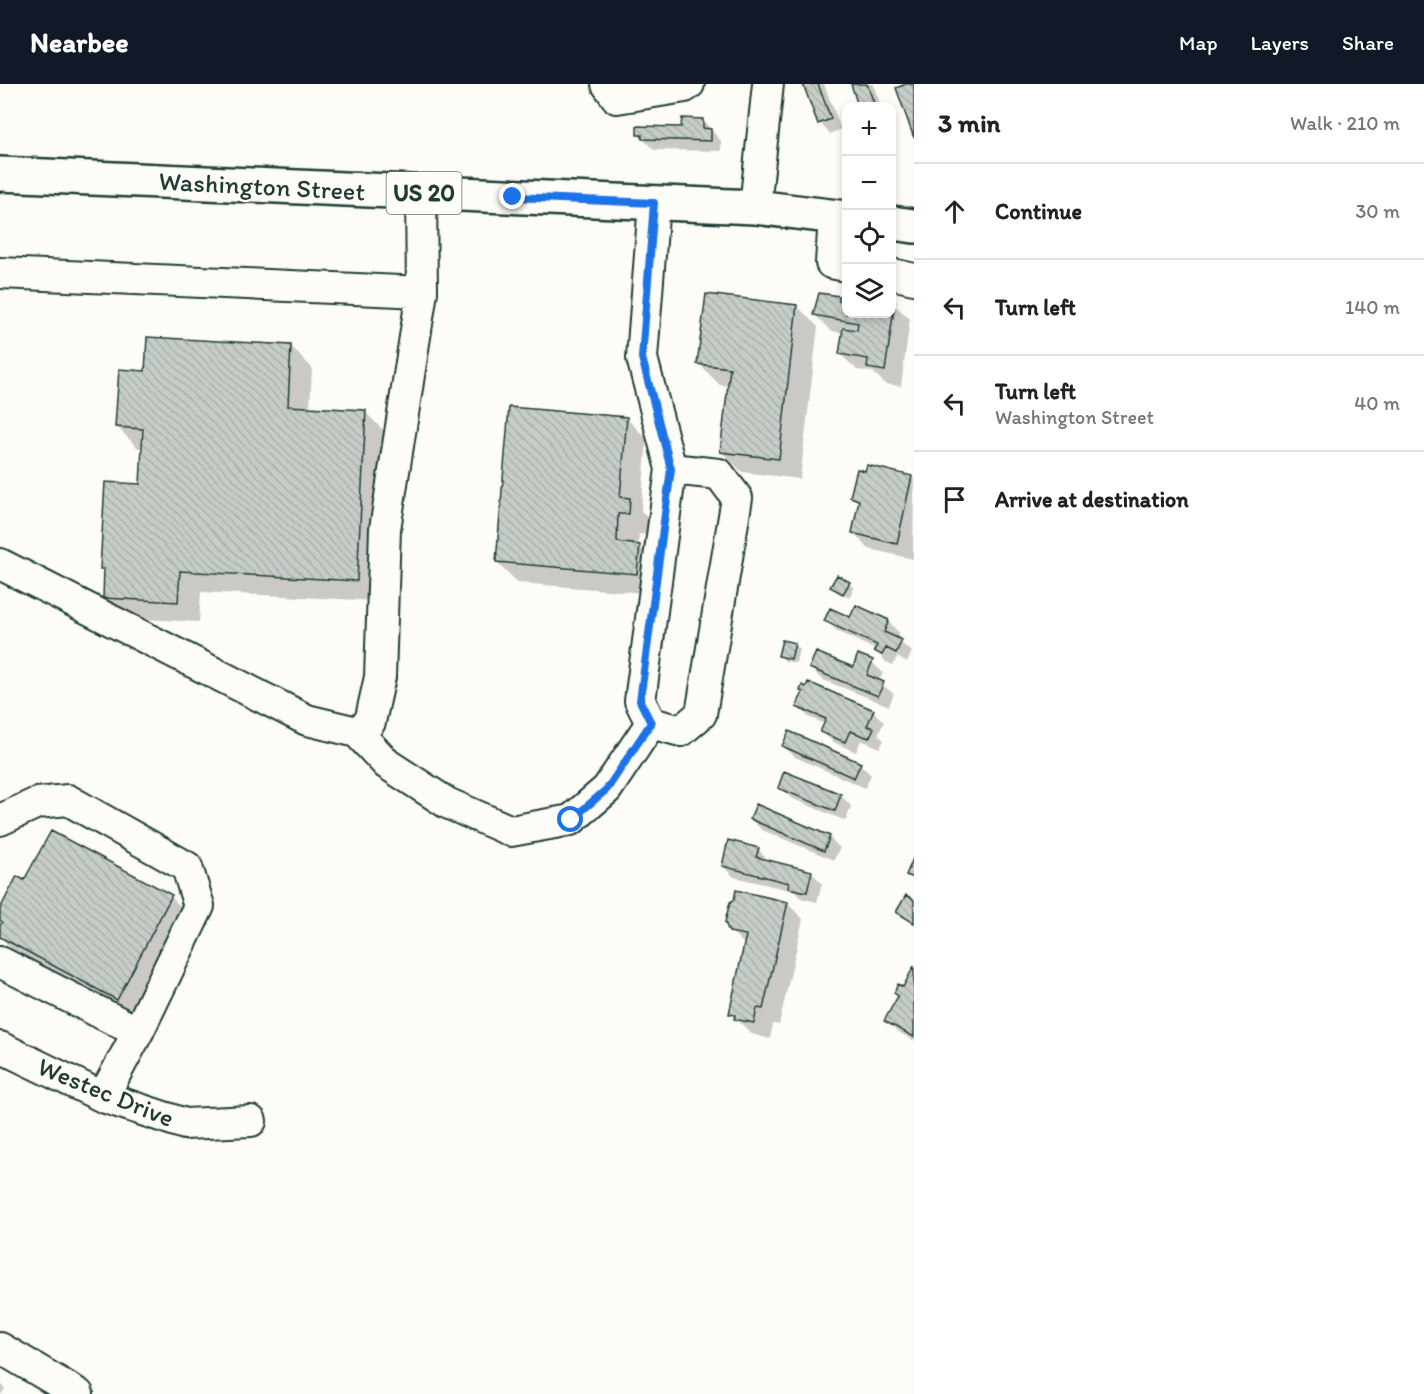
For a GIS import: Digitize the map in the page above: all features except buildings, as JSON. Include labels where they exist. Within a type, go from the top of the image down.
[{"type":"main road","name":"Washington Street","points":[[0,174],[755,207],[840,217]]},
{"type":"main road","points":[[896,224],[914,226]]},
{"type":"street","points":[[607,84],[617,98],[685,87],[689,84]]},
{"type":"street","points":[[755,207],[768,84]]},
{"type":"street","points":[[357,732],[370,722],[380,676],[386,529],[422,292],[421,193]]},
{"type":"street","points":[[654,203],[642,358],[671,469],[640,701],[651,723],[681,731],[701,714],[737,498],[719,474],[671,469]]},
{"type":"street","points":[[840,217],[831,262],[842,265]]},
{"type":"street","points":[[0,273],[422,292]]},
{"type":"street","points":[[896,275],[914,279]]},
{"type":"street","points":[[0,564],[307,720],[357,732],[387,764],[447,802],[511,831],[571,820],[607,789],[651,723]]},
{"type":"street","points":[[0,820],[38,803],[68,800],[187,867],[199,906],[138,1032],[103,1097]]},
{"type":"street","points":[[0,962],[138,1032]]},
{"type":"street","name":"Westec Drive","points":[[0,1047],[103,1097],[185,1124],[251,1121]]},
{"type":"street","points":[[0,1348],[78,1394]]},
{"type":"route","points":[[513,197],[654,203],[642,358],[671,469],[640,701],[651,723],[607,789],[571,820]]}]
